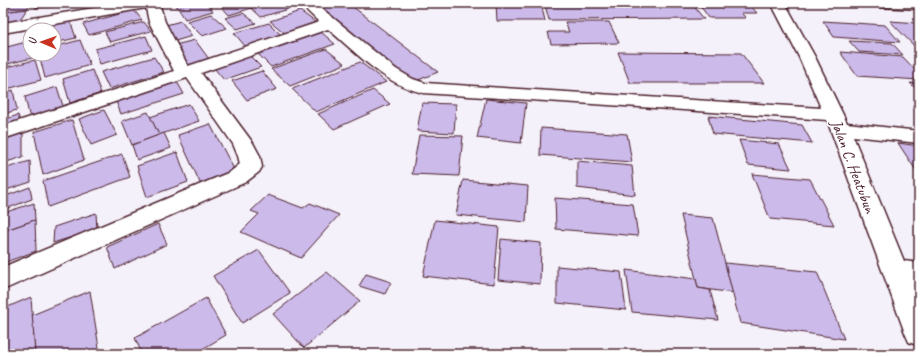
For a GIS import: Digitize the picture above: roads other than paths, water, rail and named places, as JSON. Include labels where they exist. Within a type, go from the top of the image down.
[{"type":"street","points":[[3,28],[151,3],[157,22],[188,73],[242,143],[249,156],[251,167],[238,177],[3,279]]},
{"type":"street","points":[[306,3],[396,77],[407,83],[423,88],[640,101],[837,122],[919,137]]},
{"type":"street","name":"Jalan C. Heatubun","points":[[778,3],[807,57],[837,122],[919,333]]},
{"type":"street","points":[[880,3],[919,6]]},
{"type":"street","points":[[3,134],[188,73],[330,23]]},
{"type":"street","points":[[894,270],[919,274]]}]
